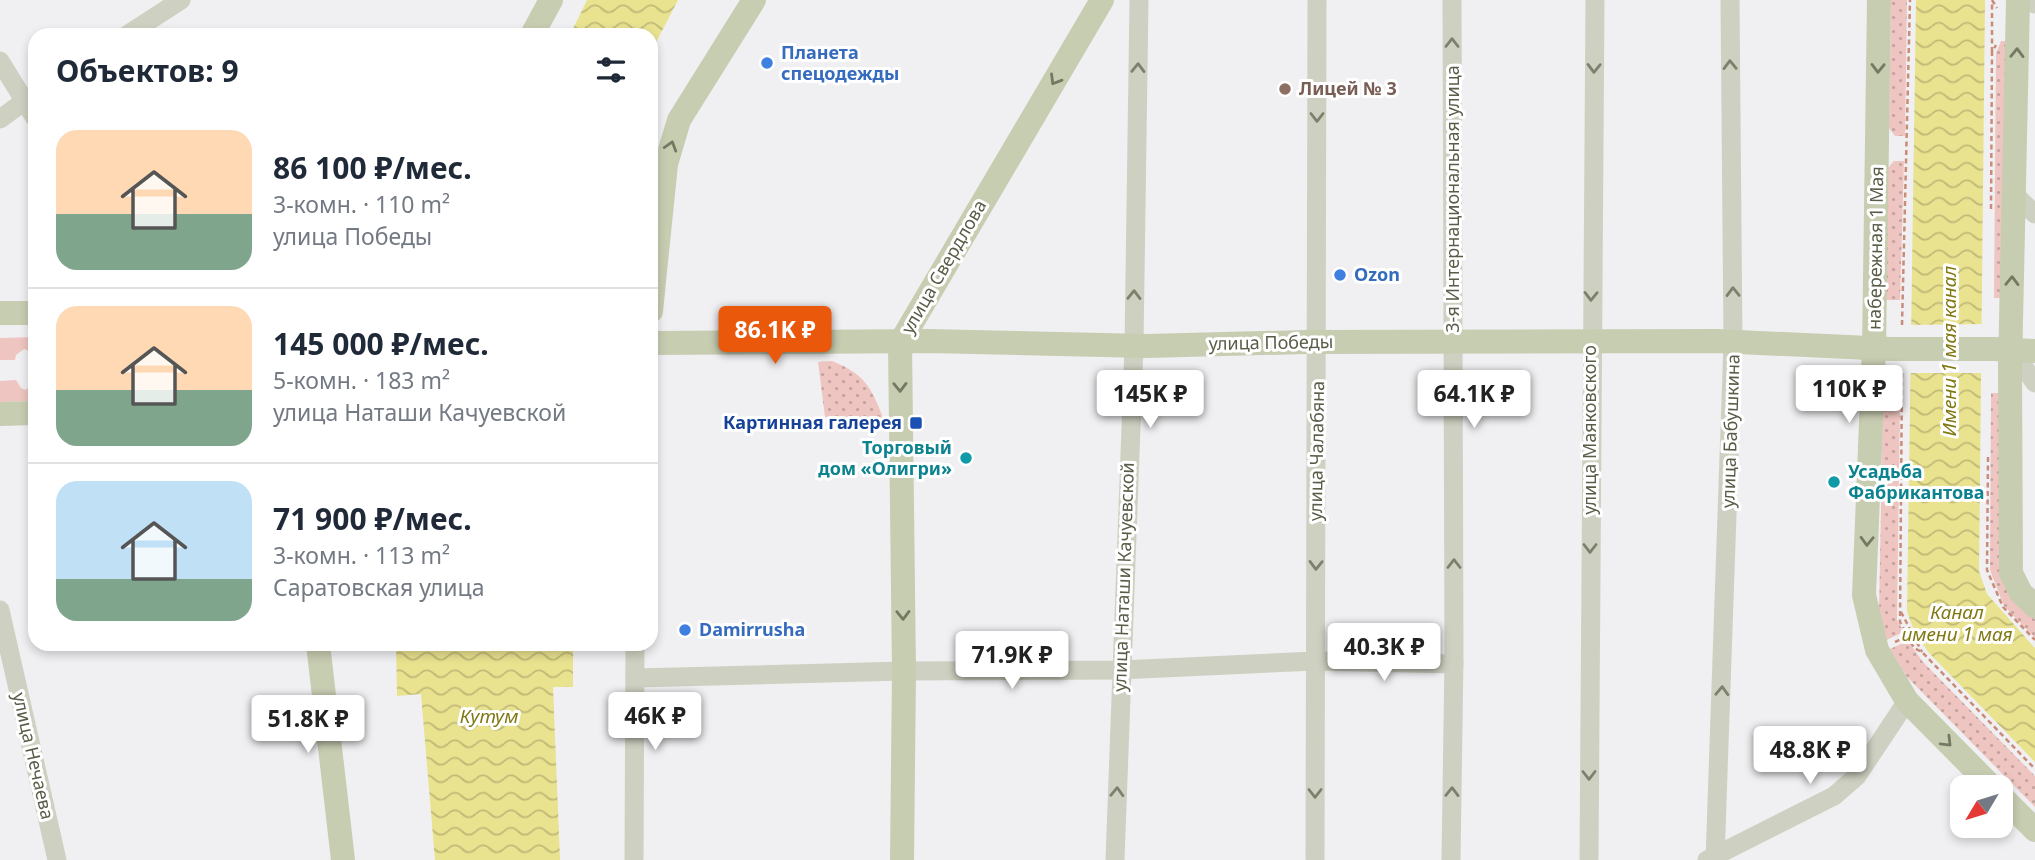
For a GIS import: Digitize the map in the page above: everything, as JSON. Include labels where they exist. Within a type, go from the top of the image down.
[{"type":"main road","points":[[536,28],[551,0]]},
{"type":"main road","points":[[658,242],[666,164],[679,120],[754,0]]},
{"type":"main road","name":"улица Свердлова","points":[[902,860],[904,671],[900,343],[1102,0]]},
{"type":"main road","name":"набережная 1 Мая","points":[[1879,0],[1882,349],[1864,595],[1877,650],[1907,701],[1980,775]]},
{"type":"main road","points":[[2018,0],[2011,573],[2021,593],[2035,606]]},
{"type":"main road","points":[[0,313],[28,313]]},
{"type":"main road","name":"улица Победы","points":[[658,343],[928,341],[1134,346],[1590,341],[2013,350]]},
{"type":"main road","points":[[0,414],[28,412]]},
{"type":"main road","points":[[319,651],[343,860]]},
{"type":"main road","points":[[2013,808],[2035,830]]},
{"type":"street","points":[[138,28],[181,0]]},
{"type":"street","name":"улица Наташи Качуевской","points":[[1115,860],[1134,346],[1139,0]]},
{"type":"street","name":"улица Чалабяна","points":[[1315,860],[1317,0]]},
{"type":"street","name":"3-я Интернациональная улица","points":[[1451,860],[1454,664],[1452,0]]},
{"type":"street","name":"улица Маяковского","points":[[1589,860],[1590,341],[1595,0]]},
{"type":"street","name":"улица Бабушкина","points":[[1711,859],[1718,828],[1733,342],[1730,0]]},
{"type":"street","points":[[2031,0],[2035,4]]},
{"type":"street","points":[[0,61],[28,100]]},
{"type":"street","points":[[0,119],[28,107]]},
{"type":"street","points":[[2014,194],[2035,214]]},
{"type":"street","points":[[2013,350],[2035,383]]},
{"type":"street","name":"улица Нечаева","points":[[0,611],[57,860]]},
{"type":"street","points":[[634,860],[635,651]]},
{"type":"street","points":[[635,678],[904,671],[1120,670],[1315,660],[1454,664]]},
{"type":"street","points":[[1711,859],[1834,796],[1857,776],[1907,701]]},
{"type":"path","points":[[1902,324],[1910,0]]},
{"type":"path","points":[[1992,0],[1998,10],[1998,41],[1992,52]]},
{"type":"path","points":[[1991,211],[1992,0]]},
{"type":"path","points":[[1902,373],[1900,622],[1914,648],[1922,652]]},
{"type":"path","points":[[1900,611],[1922,652],[2035,769]]},
{"type":"path","points":[[1896,641],[1908,636]]},
{"type":"shaded area","points":[[1891,0],[1907,0],[1905,136],[1895,136],[1889,128]]},
{"type":"shaded area","points":[[2001,41],[2011,41],[2006,298],[1994,298],[1996,53]]},
{"type":"shaded area","points":[[1894,161],[1904,161],[1900,300],[1885,300],[1888,168]]},
{"type":"shaded area","points":[[28,337],[28,351],[24,349],[16,355],[15,360],[0,360],[0,338]]},
{"type":"shaded area","points":[[832,361],[852,371],[865,382],[883,418],[825,417],[818,362]]},
{"type":"shaded area","points":[[16,380],[21,388],[26,390],[28,388],[28,401],[0,402],[0,381]]},
{"type":"shaded area","points":[[1991,393],[2004,393],[2024,608],[2035,619],[2035,638],[2004,606],[1990,570]]},
{"type":"shaded area","points":[[1883,397],[1900,397],[1897,620],[1904,632],[1886,640],[1879,615]]},
{"type":"shaded area","points":[[1908,641],[1923,662],[2035,776],[2035,807],[2013,785],[2013,775],[2003,775],[1907,677],[1890,649]]},
{"type":"water","points":[[587,0],[678,0],[658,39],[658,28],[573,28]]},
{"type":"water","name":"Канал имени 1 мая","points":[[1916,0],[1985,0],[1979,571],[1987,594],[2035,648],[2035,762],[1929,653],[1915,633],[1907,612]]},
{"type":"water","name":"Кутум","points":[[396,651],[573,651],[573,687],[553,687],[560,860],[435,860],[421,694],[397,696]]},
{"type":"pier","points":[[1985,324],[1984,373],[1907,373],[1908,325]]},
{"type":"place","name":"Планета спецодежды","points":[[767,63]]},
{"type":"place","name":"Лицей № 3","points":[[1285,89]]},
{"type":"place","name":"Ozon","points":[[1340,275]]},
{"type":"place","name":"Картинная галерея","points":[[916,423]]},
{"type":"place","name":"Торговый дом «Олигри»","points":[[966,458]]},
{"type":"place","name":"Усадьба Фабрикантова","points":[[1834,482]]},
{"type":"place","name":"Damirrusha","points":[[685,630]]},
{"type":"water label","name":"Имени 1 мая канал","points":[[1949,351]]}]
